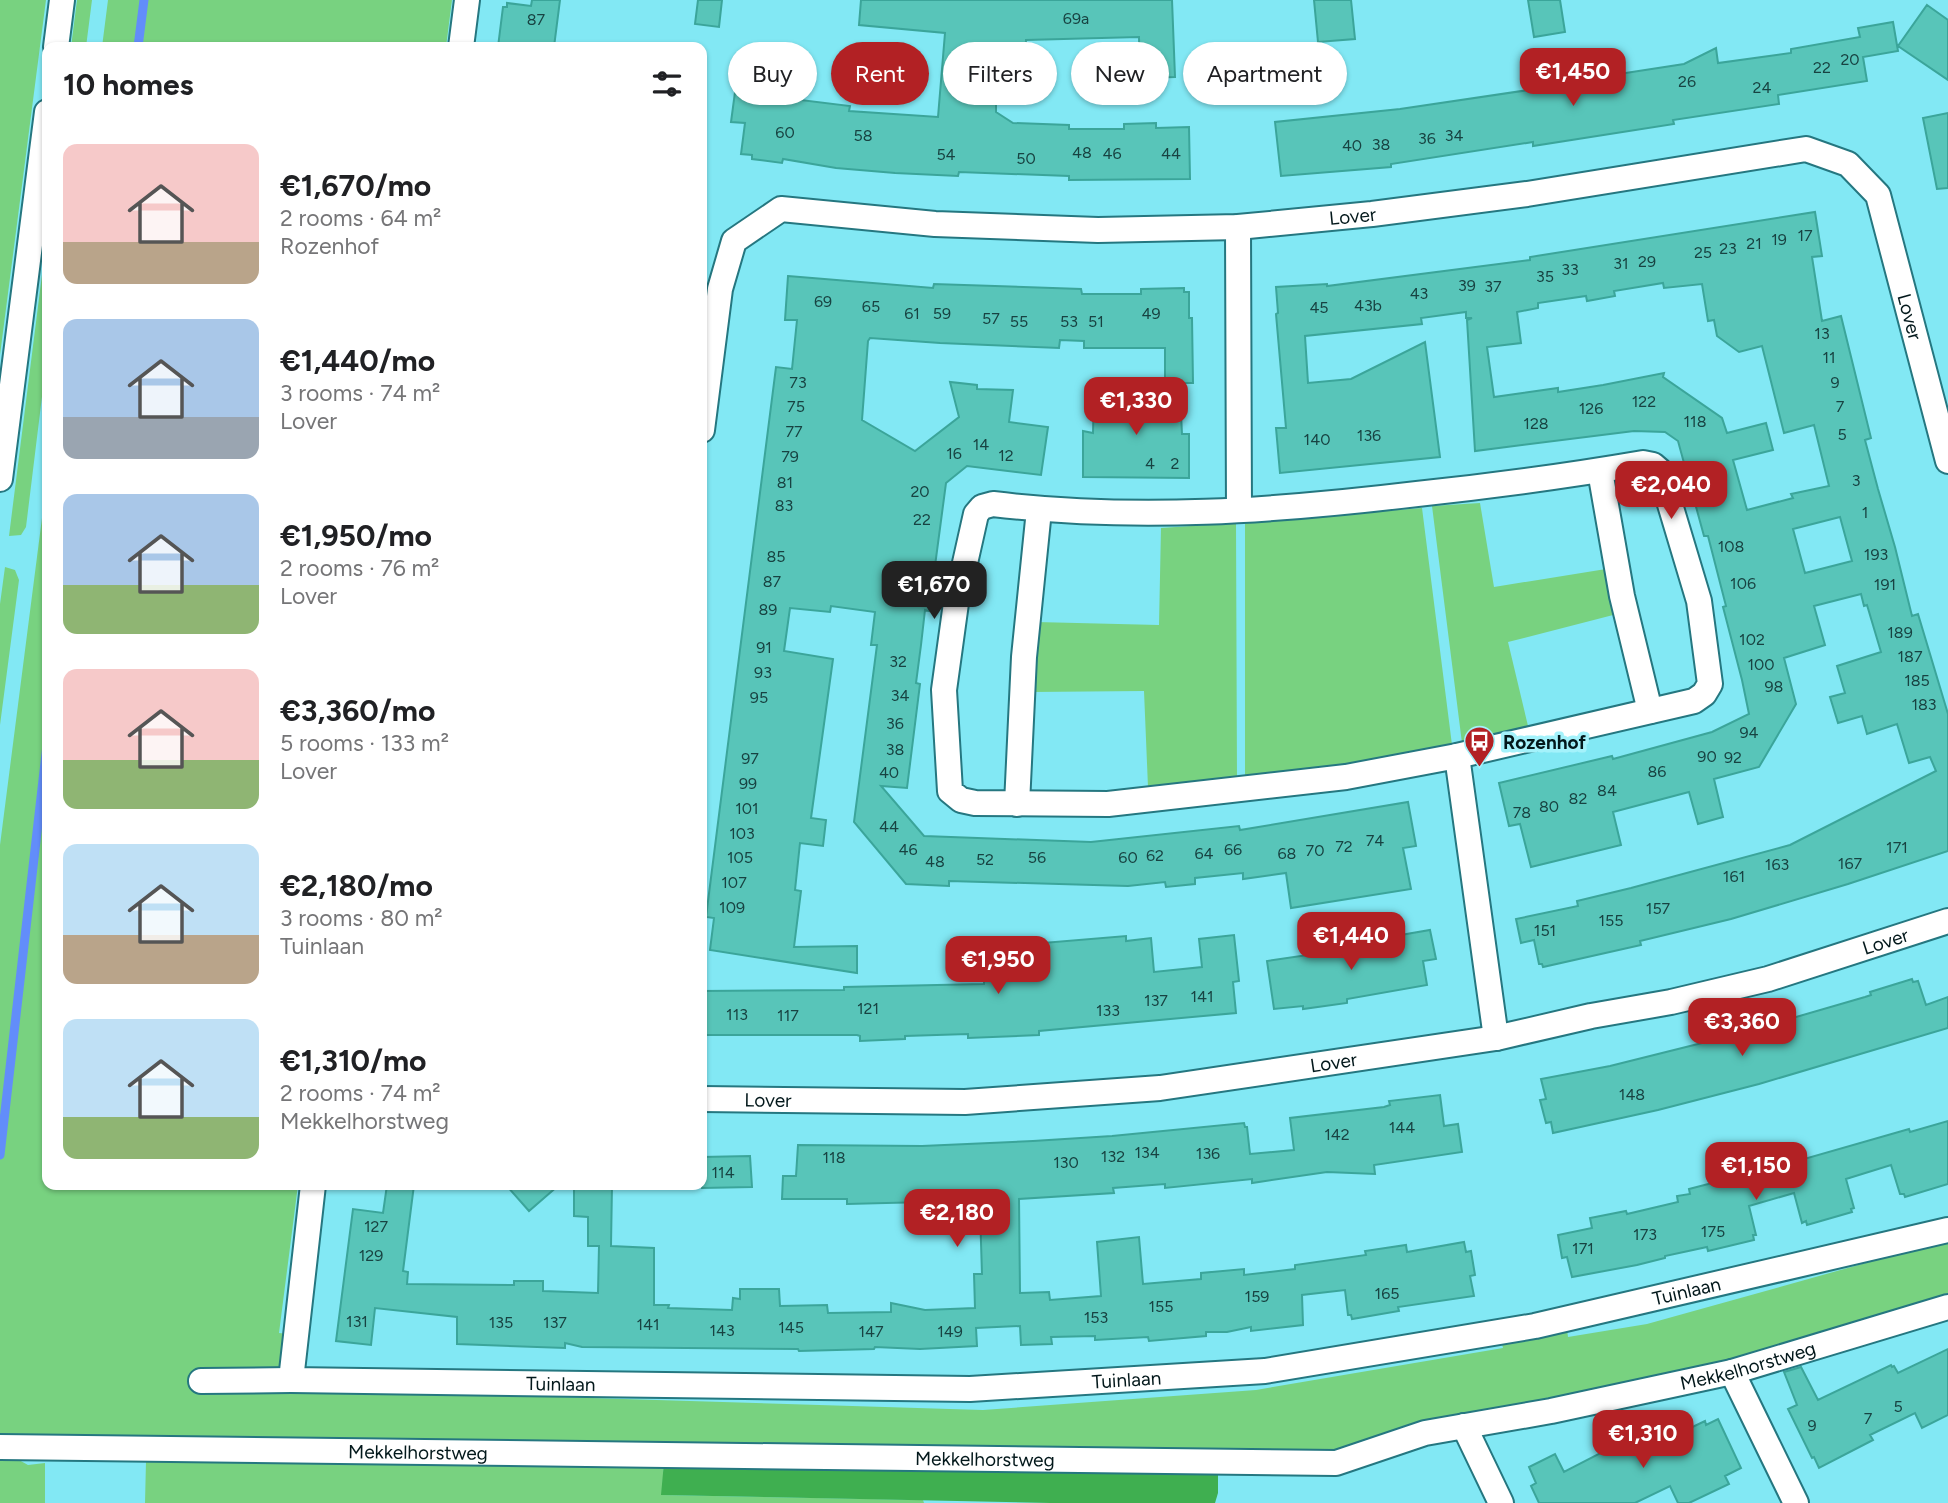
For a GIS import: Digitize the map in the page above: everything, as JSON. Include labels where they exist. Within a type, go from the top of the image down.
[{"type":"street","points":[[56,42],[62,0]]},
{"type":"street","points":[[462,42],[467,0]]},
{"type":"street","name":"Lover","points":[[707,391],[720,289],[734,241],[782,209],[962,225],[1098,230],[1238,227],[1372,214],[1527,194],[1806,149],[1848,164],[1878,195],[1948,461]]},
{"type":"street","points":[[0,479],[42,151]]},
{"type":"street","points":[[1238,227],[1239,510]]},
{"type":"street","points":[[1643,463],[1653,465],[1660,471],[1699,601],[1710,684],[1704,694],[1694,701],[1457,756],[1346,777],[1241,790],[1108,804],[975,803],[961,800],[950,791],[944,690],[956,603],[976,514],[982,507],[993,504],[1123,514],[1239,510],[1330,504],[1600,471],[1643,463]]},
{"type":"street","points":[[1600,471],[1622,596],[1650,711]]},
{"type":"street","points":[[1017,804],[1024,657],[1039,509]]},
{"type":"street","points":[[1457,756],[1496,1038]]},
{"type":"street","name":"Lover","points":[[707,1099],[965,1102],[1160,1088],[1496,1038],[1591,1016],[1671,1002],[1768,979],[1948,921]]},
{"type":"street","points":[[291,1380],[312,1190]]},
{"type":"street","name":"Tuinlaan","points":[[201,1381],[970,1389],[1265,1371],[1535,1326],[1948,1230]]},
{"type":"street","name":"Mekkelhorstweg","points":[[0,1447],[1336,1463],[1355,1459],[1408,1437],[1551,1411],[1732,1371],[1948,1307]]},
{"type":"street","points":[[1732,1371],[1796,1503]]},
{"type":"street","points":[[1464,1426],[1501,1503]]},
{"type":"green space","points":[[0,0],[46,0],[0,355]]},
{"type":"green space","points":[[77,0],[92,0],[87,42],[72,42]]},
{"type":"green space","points":[[108,0],[452,0],[447,42],[103,42]]},
{"type":"green space","points":[[42,275],[42,397],[26,527],[21,535],[9,536]]},
{"type":"green space","points":[[1480,503],[1494,587],[1606,569],[1617,614],[1508,642],[1528,726],[1462,743],[1432,506]]},
{"type":"green space","points":[[1422,508],[1452,745],[1307,771],[1245,779],[1245,522]]},
{"type":"green space","points":[[42,518],[42,788],[25,936],[42,808],[42,1190],[297,1190],[279,1333],[288,1334],[280,1374],[199,1383],[193,1392],[299,1389],[983,1410],[1256,1390],[1503,1348],[1501,1340],[1567,1329],[1568,1337],[1647,1324],[1948,1240],[1948,1293],[1810,1340],[1309,1459],[0,1441],[0,845]]},
{"type":"green space","points":[[1236,523],[1237,780],[1148,787],[1144,691],[1031,692],[1036,622],[1159,625],[1161,528]]},
{"type":"green space","points":[[5,567],[15,570],[19,580],[0,725],[0,604]]},
{"type":"green space","points":[[19,1460],[28,1465],[45,1463],[45,1503],[0,1503],[0,1461]]},
{"type":"green space","points":[[146,1461],[664,1462],[662,1495],[923,1500],[924,1503],[145,1503]]},
{"type":"green space","points":[[664,1462],[1218,1470],[1218,1493],[1215,1503],[1050,1503],[661,1495]]},
{"type":"building","points":[[532,0],[560,0],[555,42],[499,42],[503,7],[507,7],[507,3],[531,6]]},
{"type":"building","points":[[698,0],[722,0],[719,27],[695,24]]},
{"type":"building","points":[[861,0],[1172,0],[1175,77],[1169,77],[1169,42],[1139,42],[1139,37],[944,42],[945,33],[859,25]]},
{"type":"building","points":[[1314,0],[1351,0],[1355,39],[1318,42]]},
{"type":"building","points":[[1528,0],[1560,0],[1565,32],[1534,37]]},
{"type":"building","points":[[1927,5],[1948,20],[1948,80],[1898,46]]},
{"type":"building","points":[[1893,22],[1898,51],[1863,57],[1867,81],[1778,95],[1779,104],[1533,146],[1533,142],[1391,164],[1391,167],[1281,176],[1275,122],[1400,109],[1542,88],[1541,86],[1684,64],[1716,48],[1718,63],[1791,53],[1791,49],[1860,37],[1858,28]]},
{"type":"building","points":[[943,57],[943,105],[996,105],[996,112],[1013,123],[1069,125],[1069,129],[1124,129],[1124,124],[1156,123],[1156,128],[1189,127],[1190,179],[1069,180],[1069,176],[959,172],[958,176],[836,168],[783,159],[782,163],[752,159],[752,155],[741,154],[745,123],[731,122],[733,105],[817,105],[817,102],[850,106],[849,111],[938,117]]},
{"type":"building","points":[[1948,113],[1948,188],[1937,189],[1923,118]]},
{"type":"building","points":[[1815,212],[1822,256],[1812,257],[1822,321],[1841,316],[1871,438],[1865,440],[1912,616],[1918,614],[1948,714],[1948,851],[1731,919],[1640,941],[1641,945],[1543,967],[1539,964],[1534,940],[1521,943],[1516,919],[1578,906],[1577,901],[1790,845],[1936,771],[1930,757],[1909,763],[1897,724],[1867,734],[1862,716],[1838,723],[1830,697],[1845,693],[1837,666],[1881,652],[1861,594],[1814,606],[1825,645],[1784,658],[1796,704],[1759,767],[1714,779],[1723,817],[1698,824],[1689,792],[1613,812],[1621,845],[1531,867],[1520,824],[1509,826],[1499,783],[1612,756],[1613,759],[1712,732],[1749,714],[1708,536],[1704,536],[1678,441],[1665,432],[1634,431],[1475,451],[1467,320],[1472,318],[1466,318],[1466,312],[1421,318],[1422,324],[1305,336],[1308,383],[1351,379],[1425,342],[1440,457],[1280,473],[1276,428],[1286,428],[1276,287],[1327,286],[1530,260],[1530,257]],"holes":[[[1663,283],[1664,288],[1702,284],[1708,321],[1714,320],[1717,336],[1739,352],[1762,346],[1784,433],[1814,425],[1829,486],[1791,494],[1793,498],[1747,510],[1733,460],[1773,450],[1766,423],[1727,433],[1722,418],[1663,377],[1664,373],[1558,392],[1558,388],[1494,397],[1487,347],[1521,343],[1517,312],[1538,308],[1538,303],[1586,296],[1587,301],[1615,296],[1614,291]],[[1840,517],[1852,561],[1805,573],[1793,529]]]},
{"type":"building","points":[[788,276],[933,288],[934,284],[1081,289],[1082,294],[1141,294],[1141,289],[1184,288],[1184,292],[1189,292],[1193,383],[1165,383],[1165,348],[1084,348],[1084,341],[1060,340],[1059,348],[870,338],[868,341],[862,420],[915,451],[959,417],[950,382],[977,385],[977,389],[1013,390],[1009,422],[1048,427],[1041,475],[967,466],[946,483],[929,611],[925,610],[916,683],[920,684],[907,788],[881,786],[924,836],[1091,842],[1239,826],[1240,830],[1408,802],[1416,846],[1403,848],[1411,889],[1291,908],[1286,873],[1243,879],[1243,873],[1195,878],[1195,884],[1166,887],[1165,882],[1128,886],[949,881],[949,886],[906,884],[854,822],[877,645],[871,645],[875,612],[831,606],[830,612],[790,608],[784,651],[833,659],[811,818],[826,820],[823,846],[800,843],[795,890],[801,891],[794,947],[857,946],[857,973],[710,950],[714,918],[707,917],[707,909],[776,367],[792,369],[797,320],[785,320]]},
{"type":"building","points":[[1094,391],[1180,392],[1182,434],[1189,434],[1189,478],[1083,477],[1083,431],[1093,433]]},
{"type":"building","points":[[1430,930],[1436,959],[1423,961],[1427,985],[1347,999],[1347,1003],[1303,1009],[1303,1006],[1274,1009],[1267,961],[1342,950],[1355,947],[1354,943]]},
{"type":"building","points":[[1234,935],[1239,981],[1233,982],[1236,1013],[1039,1031],[1039,1035],[968,1038],[968,1034],[860,1041],[860,1036],[857,1035],[707,1035],[707,991],[844,990],[844,987],[984,984],[985,948],[1126,936],[1126,941],[1151,938],[1154,972],[1202,967],[1199,939]]},
{"type":"building","points":[[1912,979],[1913,982],[1918,981],[1926,1005],[1948,997],[1948,1028],[1759,1084],[1658,1110],[1553,1133],[1551,1122],[1546,1123],[1540,1100],[1546,1099],[1541,1079],[1610,1066],[1734,1035],[1865,997],[1871,995],[1870,992]]},
{"type":"building","points":[[1440,1095],[1444,1126],[1458,1124],[1462,1152],[1374,1165],[1375,1174],[1327,1172],[1252,1183],[1252,1179],[1165,1188],[1165,1184],[1113,1188],[1114,1193],[1019,1199],[1020,1293],[1049,1292],[1050,1300],[1101,1296],[1097,1242],[1139,1237],[1143,1284],[1201,1279],[1201,1273],[1244,1269],[1244,1275],[1295,1269],[1295,1265],[1366,1255],[1365,1251],[1406,1245],[1407,1252],[1464,1242],[1466,1252],[1471,1251],[1475,1275],[1470,1276],[1474,1296],[1398,1307],[1399,1311],[1352,1319],[1351,1315],[1348,1315],[1345,1290],[1302,1295],[1303,1325],[1251,1331],[1251,1327],[1227,1332],[1206,1332],[1206,1336],[1149,1341],[1148,1337],[1095,1340],[1095,1336],[1051,1337],[1052,1344],[1021,1345],[1020,1326],[976,1328],[977,1346],[920,1349],[875,1347],[799,1351],[582,1347],[565,1343],[565,1348],[457,1344],[457,1317],[375,1308],[371,1345],[336,1341],[353,1209],[383,1213],[386,1190],[413,1190],[403,1271],[408,1272],[407,1284],[514,1285],[514,1281],[543,1281],[543,1291],[598,1293],[599,1246],[588,1246],[588,1217],[574,1216],[574,1190],[612,1190],[611,1246],[654,1248],[654,1305],[732,1310],[733,1298],[740,1299],[740,1289],[779,1289],[780,1306],[827,1305],[828,1313],[891,1312],[891,1303],[925,1310],[975,1308],[974,1274],[982,1274],[980,1211],[926,1212],[926,1202],[847,1204],[847,1199],[782,1199],[783,1176],[796,1176],[798,1145],[922,1146],[1033,1141],[1244,1123],[1247,1127],[1250,1154],[1294,1150],[1290,1118],[1384,1107],[1390,1105],[1389,1101]]},
{"type":"building","points":[[1948,1121],[1948,1184],[1905,1197],[1900,1194],[1891,1165],[1846,1179],[1854,1208],[1851,1209],[1852,1212],[1807,1225],[1806,1221],[1802,1223],[1794,1193],[1749,1206],[1756,1235],[1753,1235],[1754,1240],[1708,1251],[1707,1247],[1637,1265],[1572,1277],[1567,1257],[1562,1258],[1558,1235],[1592,1228],[1590,1218],[1626,1211],[1627,1214],[1678,1202],[1677,1196],[1690,1194],[1689,1189],[1716,1182],[1717,1186],[1909,1129],[1910,1132]]},
{"type":"building","points":[[750,1156],[752,1187],[707,1188],[707,1157]]},
{"type":"building","points":[[510,1190],[553,1190],[529,1211]]},
{"type":"building","points":[[1948,1349],[1948,1415],[1922,1428],[1915,1413],[1870,1435],[1873,1440],[1819,1468],[1788,1409],[1797,1405],[1784,1372],[1801,1367],[1818,1400],[1891,1365],[1898,1373]]},
{"type":"building","points":[[1718,1419],[1741,1468],[1725,1476],[1729,1484],[1689,1503],[1678,1503],[1670,1486],[1635,1503],[1539,1503],[1531,1486],[1536,1483],[1529,1467],[1555,1454],[1564,1472],[1614,1446],[1616,1450],[1647,1434],[1653,1446],[1705,1421],[1706,1425]]},
{"type":"waterway","points":[[139,42],[144,0]]},
{"type":"waterway","points":[[0,1155],[42,789]]},
{"type":"place","name":"Rozenhof","points":[[1480,769]]}]
